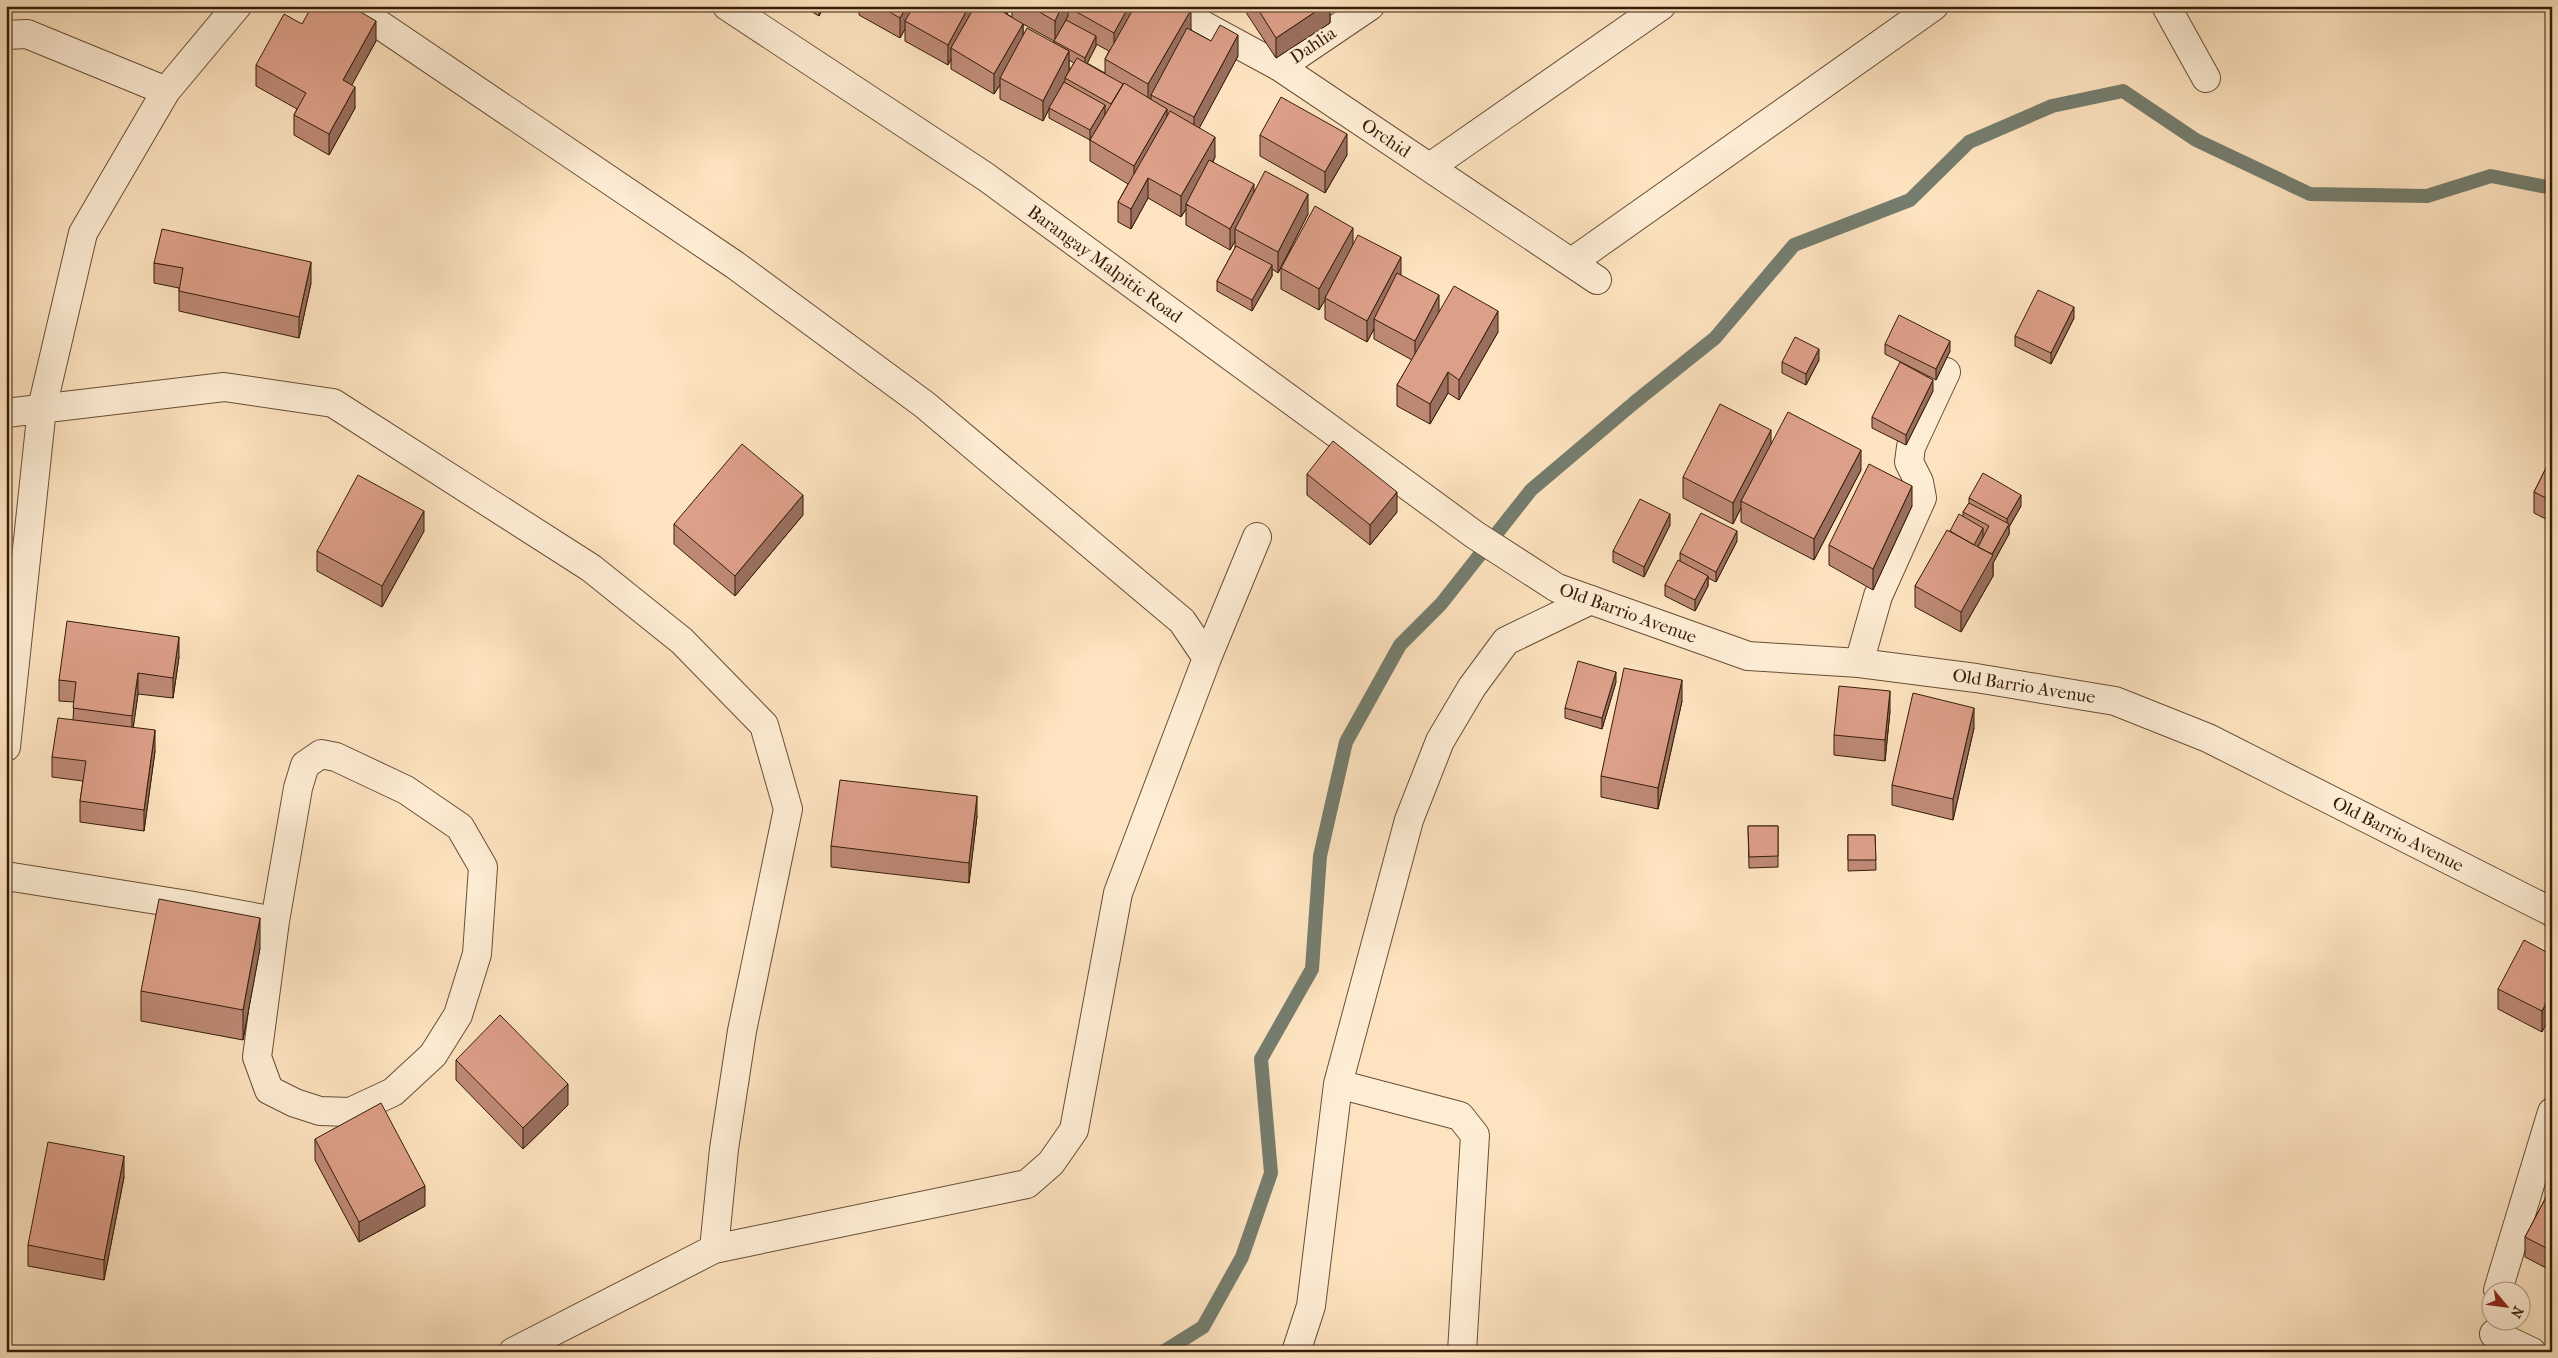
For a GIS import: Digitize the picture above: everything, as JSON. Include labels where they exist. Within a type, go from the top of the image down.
[{"type":"street","points":[[6,747],[42,408],[83,233],[166,91],[237,6]]},
{"type":"street","points":[[352,6],[735,265],[925,405],[1182,621],[1207,658]]},
{"type":"street","name":"Barangay Malpitic Road","points":[[727,6],[986,177],[1475,535]]},
{"type":"street","name":"Orchid","points":[[1168,6],[1280,67],[1597,280]]},
{"type":"street","name":"Dahlia","points":[[1280,67],[1370,6]]},
{"type":"street","points":[[1430,167],[1661,6]]},
{"type":"street","points":[[1572,262],[1934,6]]},
{"type":"street","points":[[2166,6],[2206,78]]},
{"type":"street","points":[[6,35],[27,34],[166,91]]},
{"type":"street","points":[[1859,663],[1878,596],[1922,498],[1919,482],[1909,462],[1910,447],[1946,372]]},
{"type":"street","points":[[6,413],[224,387],[333,403],[591,568],[682,642],[764,725],[788,809],[742,1031],[724,1149],[714,1249]]},
{"type":"street","name":"Old Barrio Avenue","points":[[1475,535],[1557,588],[1748,656],[1859,663],[1976,678],[2115,701],[2208,738],[2552,912]]},
{"type":"street","points":[[513,1352],[714,1249],[1027,1184],[1051,1163],[1074,1130],[1118,893],[1207,658],[1257,537]]},
{"type":"street","points":[[1296,1352],[1311,1306],[1338,1084],[1409,820],[1440,742],[1472,687],[1506,641],[1591,600]]},
{"type":"street","points":[[321,754],[336,757],[406,790],[460,826],[483,867],[477,954],[458,1015],[433,1056],[394,1092],[350,1112],[320,1111],[295,1104],[269,1090],[257,1057],[275,921],[298,788],[305,765],[321,754]]},
{"type":"street","points":[[6,876],[275,921]]},
{"type":"street","points":[[1338,1084],[1460,1116],[1475,1135],[1462,1352]]},
{"type":"street","points":[[2501,1280],[2552,1112]]},
{"type":"street","points":[[2494,1336],[2532,1352]]},
{"type":"building","points":[[312,6],[350,6],[376,21],[343,80],[355,87],[329,134],[294,115],[306,93],[256,65],[284,14],[302,24]]},
{"type":"building","points":[[879,6],[907,6],[900,18]]},
{"type":"building","points":[[914,6],[969,6],[948,45],[905,21]]},
{"type":"building","points":[[975,6],[993,6],[1023,24],[994,74],[951,48]]},
{"type":"building","points":[[1029,6],[1062,6],[1055,21]]},
{"type":"building","points":[[1069,6],[1129,6],[1114,33]]},
{"type":"building","points":[[1135,6],[1185,6],[1191,10],[1148,84],[1105,59]]},
{"type":"building","points":[[1256,6],[1324,6],[1276,38]]},
{"type":"building","points":[[1066,20],[1096,36],[1085,58],[1054,41]]},
{"type":"building","points":[[1220,25],[1238,35],[1194,117],[1151,95],[1187,28],[1211,41]]},
{"type":"building","points":[[1027,28],[1069,51],[1043,101],[1000,78]]},
{"type":"building","points":[[1077,58],[1123,84],[1111,104],[1065,78]]},
{"type":"building","points":[[1064,82],[1105,105],[1090,130],[1049,108]]},
{"type":"building","points":[[1124,83],[1167,109],[1134,166],[1090,140]]},
{"type":"building","points":[[1281,97],[1347,134],[1325,172],[1260,135]]},
{"type":"building","points":[[1170,111],[1215,137],[1181,196],[1148,178],[1131,209],[1118,202]]},
{"type":"building","points":[[1209,160],[1254,184],[1230,229],[1186,204]]},
{"type":"building","points":[[1265,171],[1308,194],[1278,252],[1235,229]]},
{"type":"building","points":[[1315,206],[1353,228],[1319,289],[1281,268]]},
{"type":"building","points":[[162,229],[311,262],[299,317],[179,291],[183,268],[154,263]]},
{"type":"building","points":[[1358,235],[1401,257],[1367,321],[1325,298]]},
{"type":"building","points":[[1236,246],[1272,265],[1252,300],[1217,281]]},
{"type":"building","points":[[1397,273],[1439,295],[1415,341],[1374,319]]},
{"type":"building","points":[[1454,286],[1498,311],[1459,380],[1448,372],[1430,404],[1397,385]]},
{"type":"building","points":[[2038,290],[2074,307],[2051,353],[2015,336]]},
{"type":"building","points":[[1899,315],[1950,341],[1936,369],[1885,344]]},
{"type":"building","points":[[1795,337],[1819,349],[1806,374],[1782,362]]},
{"type":"building","points":[[1900,362],[1933,380],[1906,435],[1872,417]]},
{"type":"building","points":[[1720,404],[1771,430],[1733,503],[1683,477]]},
{"type":"building","points":[[1788,412],[1861,450],[1814,539],[1741,501]]},
{"type":"building","points":[[1333,441],[1397,492],[1370,525],[1307,474]]},
{"type":"building","points":[[742,444],[803,495],[735,576],[674,524]]},
{"type":"building","points":[[2552,456],[2552,501],[2534,492]]},
{"type":"building","points":[[1869,464],[1912,486],[1873,569],[1829,545]]},
{"type":"building","points":[[1983,473],[2021,495],[2007,519],[1969,498]]},
{"type":"building","points":[[358,475],[424,511],[382,586],[317,551]]},
{"type":"building","points":[[1640,499],[1670,514],[1644,567],[1613,551]]},
{"type":"building","points":[[1969,503],[2009,524],[1992,554],[1978,547],[1989,526],[1963,512]]},
{"type":"building","points":[[1701,513],[1737,531],[1716,572],[1680,553]]},
{"type":"building","points":[[1959,514],[1983,528],[1974,545],[1950,531]]},
{"type":"building","points":[[1947,530],[1993,555],[1961,612],[1915,586]]},
{"type":"building","points":[[1678,560],[1708,576],[1695,600],[1665,585]]},
{"type":"building","points":[[67,621],[179,637],[173,678],[138,673],[132,716],[73,708],[76,682],[59,680]]},
{"type":"building","points":[[1578,661],[1616,672],[1602,718],[1565,708]]},
{"type":"building","points":[[1624,668],[1682,680],[1658,788],[1601,776]]},
{"type":"building","points":[[1839,686],[1890,691],[1885,740],[1834,735]]},
{"type":"building","points":[[1913,693],[1974,708],[1953,799],[1892,785]]},
{"type":"building","points":[[58,718],[155,730],[144,810],[80,801],[86,761],[52,757]]},
{"type":"building","points":[[840,780],[977,796],[969,863],[831,846]]},
{"type":"building","points":[[1748,826],[1778,826],[1778,856],[1749,857]]},
{"type":"building","points":[[1848,835],[1875,835],[1876,860],[1848,860]]},
{"type":"building","points":[[159,899],[260,918],[243,1010],[141,991]]},
{"type":"building","points":[[2524,940],[2552,955],[2552,992],[2542,1011],[2498,989]]},
{"type":"building","points":[[500,1015],[568,1084],[523,1128],[456,1060]]},
{"type":"building","points":[[381,1103],[425,1186],[359,1222],[315,1139]]},
{"type":"building","points":[[48,1142],[124,1156],[104,1260],[28,1245]]},
{"type":"building","points":[[2552,1186],[2552,1251],[2525,1237]]},
{"type":"waterway","points":[[1163,1352],[1203,1327],[1242,1257],[1271,1173],[1261,1059],[1312,969],[1320,856],[1346,742],[1400,645],[1441,604],[1531,490],[1635,402],[1715,338],[1794,245],[1910,200],[1969,142],[2052,106],[2123,91],[2196,140],[2310,194],[2427,196],[2491,176],[2552,188]]}]
